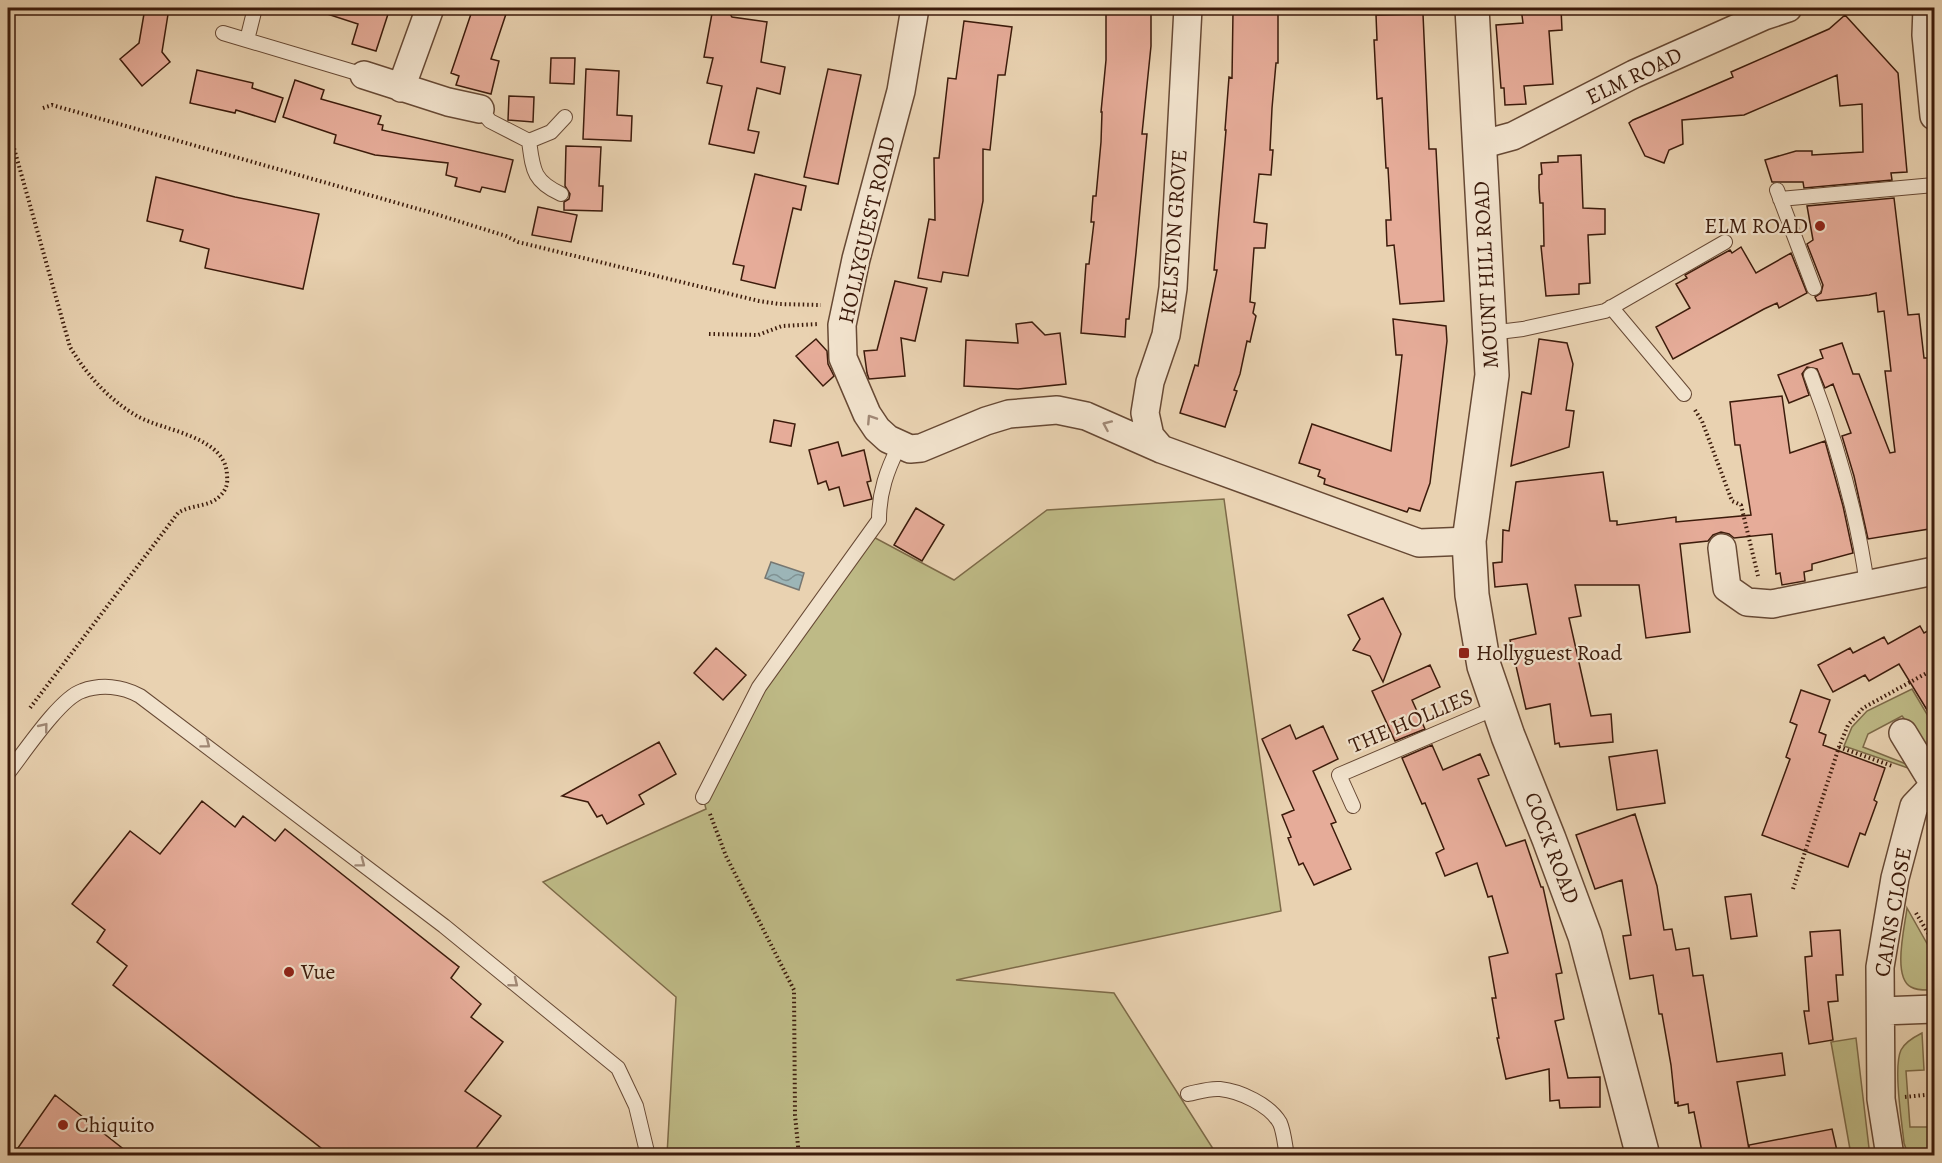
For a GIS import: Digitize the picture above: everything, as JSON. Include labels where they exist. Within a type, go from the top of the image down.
[{"type":"street","points":[[401,88],[430,8]]},
{"type":"street","name":"HOLLYGUEST ROAD","points":[[899,446],[888,439],[867,414],[843,358],[844,314],[856,259],[901,91],[915,8]]},
{"type":"street","name":"KELSTON GROVE","points":[[1161,449],[1150,436],[1145,413],[1150,381],[1166,335],[1173,288],[1188,8]]},
{"type":"street","name":"MOUNT HILL ROAD","points":[[1469,541],[1492,375],[1472,8]]},
{"type":"street","name":"ELM ROAD","points":[[1480,145],[1513,136],[1634,74],[1764,16],[1788,8]]},
{"type":"street","points":[[1927,8],[1926,35],[1935,116]]},
{"type":"street","points":[[364,75],[448,102],[480,108]]},
{"type":"street","points":[[899,446],[910,449],[921,448],[1009,414],[1057,410],[1086,416],[1161,449],[1419,543],[1469,541]]},
{"type":"street","name":"COCK ROAD","points":[[1469,541],[1472,595],[1484,666],[1585,936],[1643,1155]]},
{"type":"street","points":[[1722,548],[1727,588],[1747,602],[1772,604],[1935,571]]},
{"type":"street","points":[[1903,734],[1933,783]]},
{"type":"street","name":"CAINS CLOSE","points":[[1890,1155],[1881,1099],[1880,967],[1895,878],[1914,806],[1933,783]]},
{"type":"street","name":"CAINS CLOSE","points":[[1882,1011],[1935,1009]]},
{"type":"lane","points":[[247,40],[255,8]]},
{"type":"lane","points":[[223,33],[364,75]]},
{"type":"lane","points":[[480,108],[490,121],[530,141],[551,132],[566,117]]},
{"type":"lane","points":[[530,141],[531,160],[538,179],[547,188],[561,194]]},
{"type":"lane","points":[[1814,288],[1779,195],[1935,185]]},
{"type":"lane","points":[[1490,333],[1523,329],[1605,311],[1725,242]]},
{"type":"lane","points":[[1611,308],[1684,394]]},
{"type":"lane","points":[[1811,375],[1834,435],[1859,531],[1867,585]]},
{"type":"lane","points":[[704,797],[759,687],[879,520],[882,485],[899,446]]},
{"type":"lane","points":[[8,773],[64,703],[80,691],[106,687],[128,690],[140,696],[444,926],[618,1068],[636,1106],[648,1155]]},
{"type":"lane","name":"THE HOLLIES","points":[[1353,806],[1340,775],[1498,707]]},
{"type":"lane","points":[[1188,1094],[1222,1089],[1236,1093],[1268,1110],[1280,1124],[1287,1155]]},
{"type":"path","points":[[8,80],[16,77]]},
{"type":"path","points":[[43,108],[52,105],[429,212],[507,236],[518,243],[759,301],[824,305],[844,314]]},
{"type":"path","points":[[8,127],[70,347],[86,373],[108,394],[137,416],[201,440],[220,455],[227,470],[228,485],[220,496],[208,504],[185,508],[178,513],[28,710]]},
{"type":"path","points":[[709,334],[758,335],[782,326],[809,324],[844,314]]},
{"type":"path","points":[[1684,394],[1702,421],[1732,501],[1741,505],[1765,603]]},
{"type":"path","points":[[1793,889],[1848,725],[1863,708],[1935,669]]},
{"type":"path","points":[[1839,747],[1933,783]]},
{"type":"path","points":[[704,797],[726,856],[794,990],[795,1115],[799,1155]]},
{"type":"shaded area","points":[[1224,499],[1281,911],[956,980],[1114,993],[1217,1155],[667,1155],[676,997],[543,882],[706,809],[703,797],[720,754],[866,533],[954,580],[1047,510]]},
{"type":"shaded area","points":[[1912,689],[1934,726],[1934,754],[1902,716],[1868,734],[1863,747],[1906,764],[1911,769],[1844,746],[1852,727],[1867,711]]},
{"type":"shaded area","points":[[1907,908],[1934,956],[1934,990],[1919,990],[1911,987],[1905,981],[1902,973],[1901,950]]},
{"type":"shaded area","points":[[1922,1033],[1924,1070],[1906,1071],[1910,1127],[1928,1127],[1931,1155],[1908,1155],[1904,1143],[1900,1109],[1899,1058],[1905,1045]]},
{"type":"shaded area","points":[[1856,1038],[1868,1155],[1851,1155],[1831,1042]]},
{"type":"water","points":[[771,562],[804,573],[799,590],[765,578]]},
{"type":"building","points":[[145,8],[169,8],[162,52],[170,62],[142,86],[120,59],[139,43]]},
{"type":"building","points":[[321,8],[390,8],[376,51],[352,44],[358,24],[321,12]]},
{"type":"building","points":[[473,8],[508,8],[491,59],[499,61],[491,94],[456,85],[459,76],[451,73]]},
{"type":"building","points":[[713,8],[726,8],[732,17],[767,22],[761,62],[785,67],[780,94],[757,88],[748,130],[759,132],[754,153],[709,144],[722,86],[707,83],[713,58],[704,57]]},
{"type":"building","points":[[1106,8],[1151,8],[1151,46],[1142,134],[1147,134],[1129,319],[1126,319],[1125,337],[1081,333],[1086,264],[1089,264],[1094,222],[1091,222],[1093,196],[1096,196],[1101,142],[1101,112],[1106,60]]},
{"type":"building","points":[[1521,8],[1561,8],[1562,30],[1549,31],[1553,84],[1524,86],[1526,104],[1505,105],[1504,88],[1501,88],[1496,25],[1523,23]]},
{"type":"building","points":[[1233,12],[1278,13],[1278,63],[1276,63],[1272,108],[1271,175],[1259,174],[1254,222],[1267,224],[1265,248],[1254,248],[1250,302],[1255,303],[1253,313],[1256,316],[1250,342],[1247,341],[1234,390],[1237,391],[1225,427],[1180,413],[1195,365],[1198,366],[1217,270],[1214,270],[1229,77],[1232,78]]},
{"type":"building","points":[[1423,14],[1429,149],[1436,149],[1444,301],[1400,304],[1394,245],[1387,246],[1386,220],[1391,220],[1388,168],[1386,168],[1382,98],[1377,99],[1374,40],[1377,40],[1376,15]]},
{"type":"building","points":[[1845,15],[1898,73],[1907,172],[1891,173],[1892,180],[1804,188],[1803,182],[1772,182],[1765,160],[1796,151],[1812,151],[1812,155],[1863,152],[1862,104],[1840,106],[1837,75],[1744,115],[1682,120],[1683,144],[1669,150],[1664,163],[1645,156],[1629,123],[1633,120],[1733,77],[1731,72],[1829,29]]},
{"type":"building","points":[[964,21],[1012,27],[1005,75],[998,75],[990,150],[983,149],[983,201],[968,276],[943,272],[941,282],[918,278],[929,219],[935,220],[934,158],[939,158],[948,78],[956,79]]},
{"type":"building","points":[[551,58],[575,58],[574,84],[550,83]]},
{"type":"building","points":[[586,69],[619,71],[617,115],[632,116],[631,141],[583,139]]},
{"type":"building","points":[[828,69],[861,75],[838,184],[804,177]]},
{"type":"building","points":[[197,70],[253,83],[252,88],[283,98],[275,122],[236,110],[235,113],[190,103]]},
{"type":"building","points":[[295,80],[324,90],[321,99],[381,116],[378,124],[383,125],[382,130],[513,160],[505,192],[482,187],[480,192],[455,186],[457,178],[446,175],[448,163],[375,155],[334,143],[336,135],[283,117]]},
{"type":"building","points":[[509,96],[534,97],[533,122],[508,120]]},
{"type":"building","points":[[566,146],[601,147],[599,186],[603,186],[602,211],[564,210],[564,202],[569,199],[570,194],[565,186]]},
{"type":"building","points":[[1581,155],[1583,208],[1605,209],[1605,234],[1588,235],[1590,283],[1579,284],[1579,294],[1546,296],[1541,246],[1544,246],[1543,203],[1540,203],[1539,188],[1539,175],[1542,174],[1541,163],[1558,162],[1558,156]]},
{"type":"building","points":[[755,174],[806,186],[801,210],[793,208],[775,288],[741,280],[744,266],[733,264]]},
{"type":"building","points":[[156,177],[235,197],[319,214],[303,289],[205,268],[209,249],[180,241],[183,230],[147,221]]},
{"type":"building","points":[[1894,198],[1908,315],[1919,314],[1924,358],[1930,358],[1935,401],[1935,528],[1868,539],[1854,476],[1842,436],[1851,433],[1833,384],[1825,388],[1817,369],[1807,367],[1802,374],[1809,395],[1789,403],[1778,375],[1823,358],[1820,350],[1842,343],[1853,374],[1859,374],[1890,453],[1895,452],[1885,371],[1891,371],[1884,311],[1878,312],[1876,293],[1817,301],[1815,297],[1821,293],[1823,285],[1807,244],[1813,240],[1807,206]]},
{"type":"building","points":[[538,207],[577,215],[571,242],[532,235]]},
{"type":"building","points":[[1741,247],[1756,273],[1791,253],[1807,293],[1779,308],[1777,303],[1764,309],[1673,359],[1656,327],[1690,308],[1676,284],[1687,278],[1685,275],[1730,250],[1732,253]]},
{"type":"building","points":[[895,281],[927,288],[915,341],[901,338],[905,376],[869,379],[864,351],[877,350]]},
{"type":"building","points":[[1393,319],[1446,326],[1447,341],[1430,483],[1420,511],[1409,508],[1407,512],[1324,484],[1325,479],[1318,476],[1320,470],[1299,463],[1312,424],[1391,451],[1402,355],[1396,355]]},
{"type":"building","points":[[1032,322],[1045,335],[1060,333],[1066,384],[1018,389],[964,386],[966,340],[1018,343],[1016,324]]},
{"type":"building","points":[[816,339],[827,351],[828,364],[834,376],[823,386],[796,356]]},
{"type":"building","points":[[1539,339],[1567,343],[1573,364],[1566,410],[1574,411],[1569,447],[1511,466],[1522,392],[1531,394]]},
{"type":"building","points":[[1782,396],[1790,453],[1825,441],[1853,553],[1812,564],[1812,570],[1804,572],[1805,581],[1782,585],[1780,573],[1776,574],[1772,534],[1734,538],[1721,532],[1713,535],[1708,541],[1680,544],[1690,632],[1646,638],[1639,585],[1575,585],[1581,616],[1569,618],[1591,716],[1611,714],[1613,742],[1560,747],[1559,743],[1555,744],[1550,704],[1526,709],[1510,640],[1536,634],[1527,584],[1495,587],[1493,563],[1502,562],[1503,530],[1509,531],[1516,482],[1603,472],[1610,521],[1617,521],[1617,525],[1676,517],[1676,522],[1751,515],[1740,445],[1735,445],[1730,402]]},
{"type":"building","points":[[774,420],[795,424],[791,446],[770,442]]},
{"type":"building","points":[[838,442],[842,456],[864,450],[871,481],[867,482],[872,499],[844,506],[839,487],[829,490],[826,481],[818,484],[809,450]]},
{"type":"building","points":[[916,508],[944,525],[922,561],[894,545]]},
{"type":"building","points":[[1383,598],[1401,634],[1383,682],[1370,656],[1353,650],[1360,639],[1348,615]]},
{"type":"building","points":[[1920,626],[1924,633],[1935,627],[1935,723],[1899,664],[1869,681],[1865,675],[1833,692],[1818,665],[1850,648],[1853,653],[1884,637],[1888,644]]},
{"type":"building","points":[[716,648],[746,675],[723,700],[694,673]]},
{"type":"building","points":[[1430,665],[1440,687],[1412,700],[1425,729],[1395,741],[1372,691]]},
{"type":"building","points":[[1801,690],[1830,700],[1819,732],[1826,735],[1823,745],[1885,768],[1874,800],[1877,802],[1865,835],[1860,833],[1848,867],[1762,835],[1790,759],[1786,757],[1797,725],[1790,722]]},
{"type":"building","points":[[1290,725],[1296,739],[1323,726],[1338,759],[1313,771],[1336,822],[1331,824],[1351,869],[1314,885],[1303,863],[1299,865],[1288,838],[1291,837],[1282,815],[1294,810],[1262,739]]},
{"type":"building","points":[[659,742],[676,774],[639,795],[644,804],[607,824],[602,815],[597,817],[588,802],[562,796]]},
{"type":"building","points":[[1432,745],[1443,770],[1480,754],[1489,775],[1478,779],[1506,846],[1525,840],[1541,887],[1543,887],[1562,973],[1556,974],[1564,1019],[1555,1021],[1568,1078],[1600,1077],[1600,1107],[1560,1108],[1559,1100],[1550,1101],[1549,1069],[1506,1079],[1497,1038],[1499,1038],[1492,998],[1496,998],[1489,957],[1508,953],[1492,896],[1488,897],[1477,863],[1445,876],[1436,853],[1444,849],[1425,803],[1422,804],[1402,758]]},
{"type":"building","points":[[1657,750],[1665,803],[1617,810],[1609,757]]},
{"type":"building","name":"Vue","points":[[202,801],[235,827],[243,816],[275,841],[285,829],[459,967],[451,978],[481,1004],[471,1017],[503,1042],[465,1091],[501,1116],[471,1155],[330,1155],[113,985],[127,966],[97,942],[105,930],[72,904],[130,831],[160,854]]},
{"type":"building","points":[[1635,814],[1657,886],[1664,930],[1672,929],[1676,950],[1689,948],[1693,976],[1703,975],[1717,1062],[1782,1053],[1785,1075],[1737,1082],[1750,1155],[1709,1155],[1708,1151],[1702,1152],[1694,1112],[1689,1113],[1688,1104],[1678,1106],[1678,1102],[1675,1103],[1671,1065],[1653,975],[1630,979],[1623,936],[1631,935],[1622,880],[1595,889],[1576,835]]},
{"type":"building","points":[[1751,894],[1757,936],[1731,939],[1725,897]]},
{"type":"building","points":[[1840,930],[1843,975],[1836,975],[1838,1001],[1828,1002],[1833,1040],[1809,1044],[1804,1011],[1809,1011],[1805,957],[1812,956],[1810,932]]},
{"type":"building","name":"Chiquito","points":[[55,1095],[131,1155],[13,1155]]},
{"type":"building","points":[[1832,1129],[1838,1155],[1750,1155],[1749,1145]]},
{"type":"place","name":"ELM ROAD","points":[[1820,226]]},
{"type":"place","name":"Hollyguest Road","points":[[1464,653]]},
{"type":"place","name":"Vue","points":[[289,972]]},
{"type":"place","name":"Chiquito","points":[[63,1125]]}]
